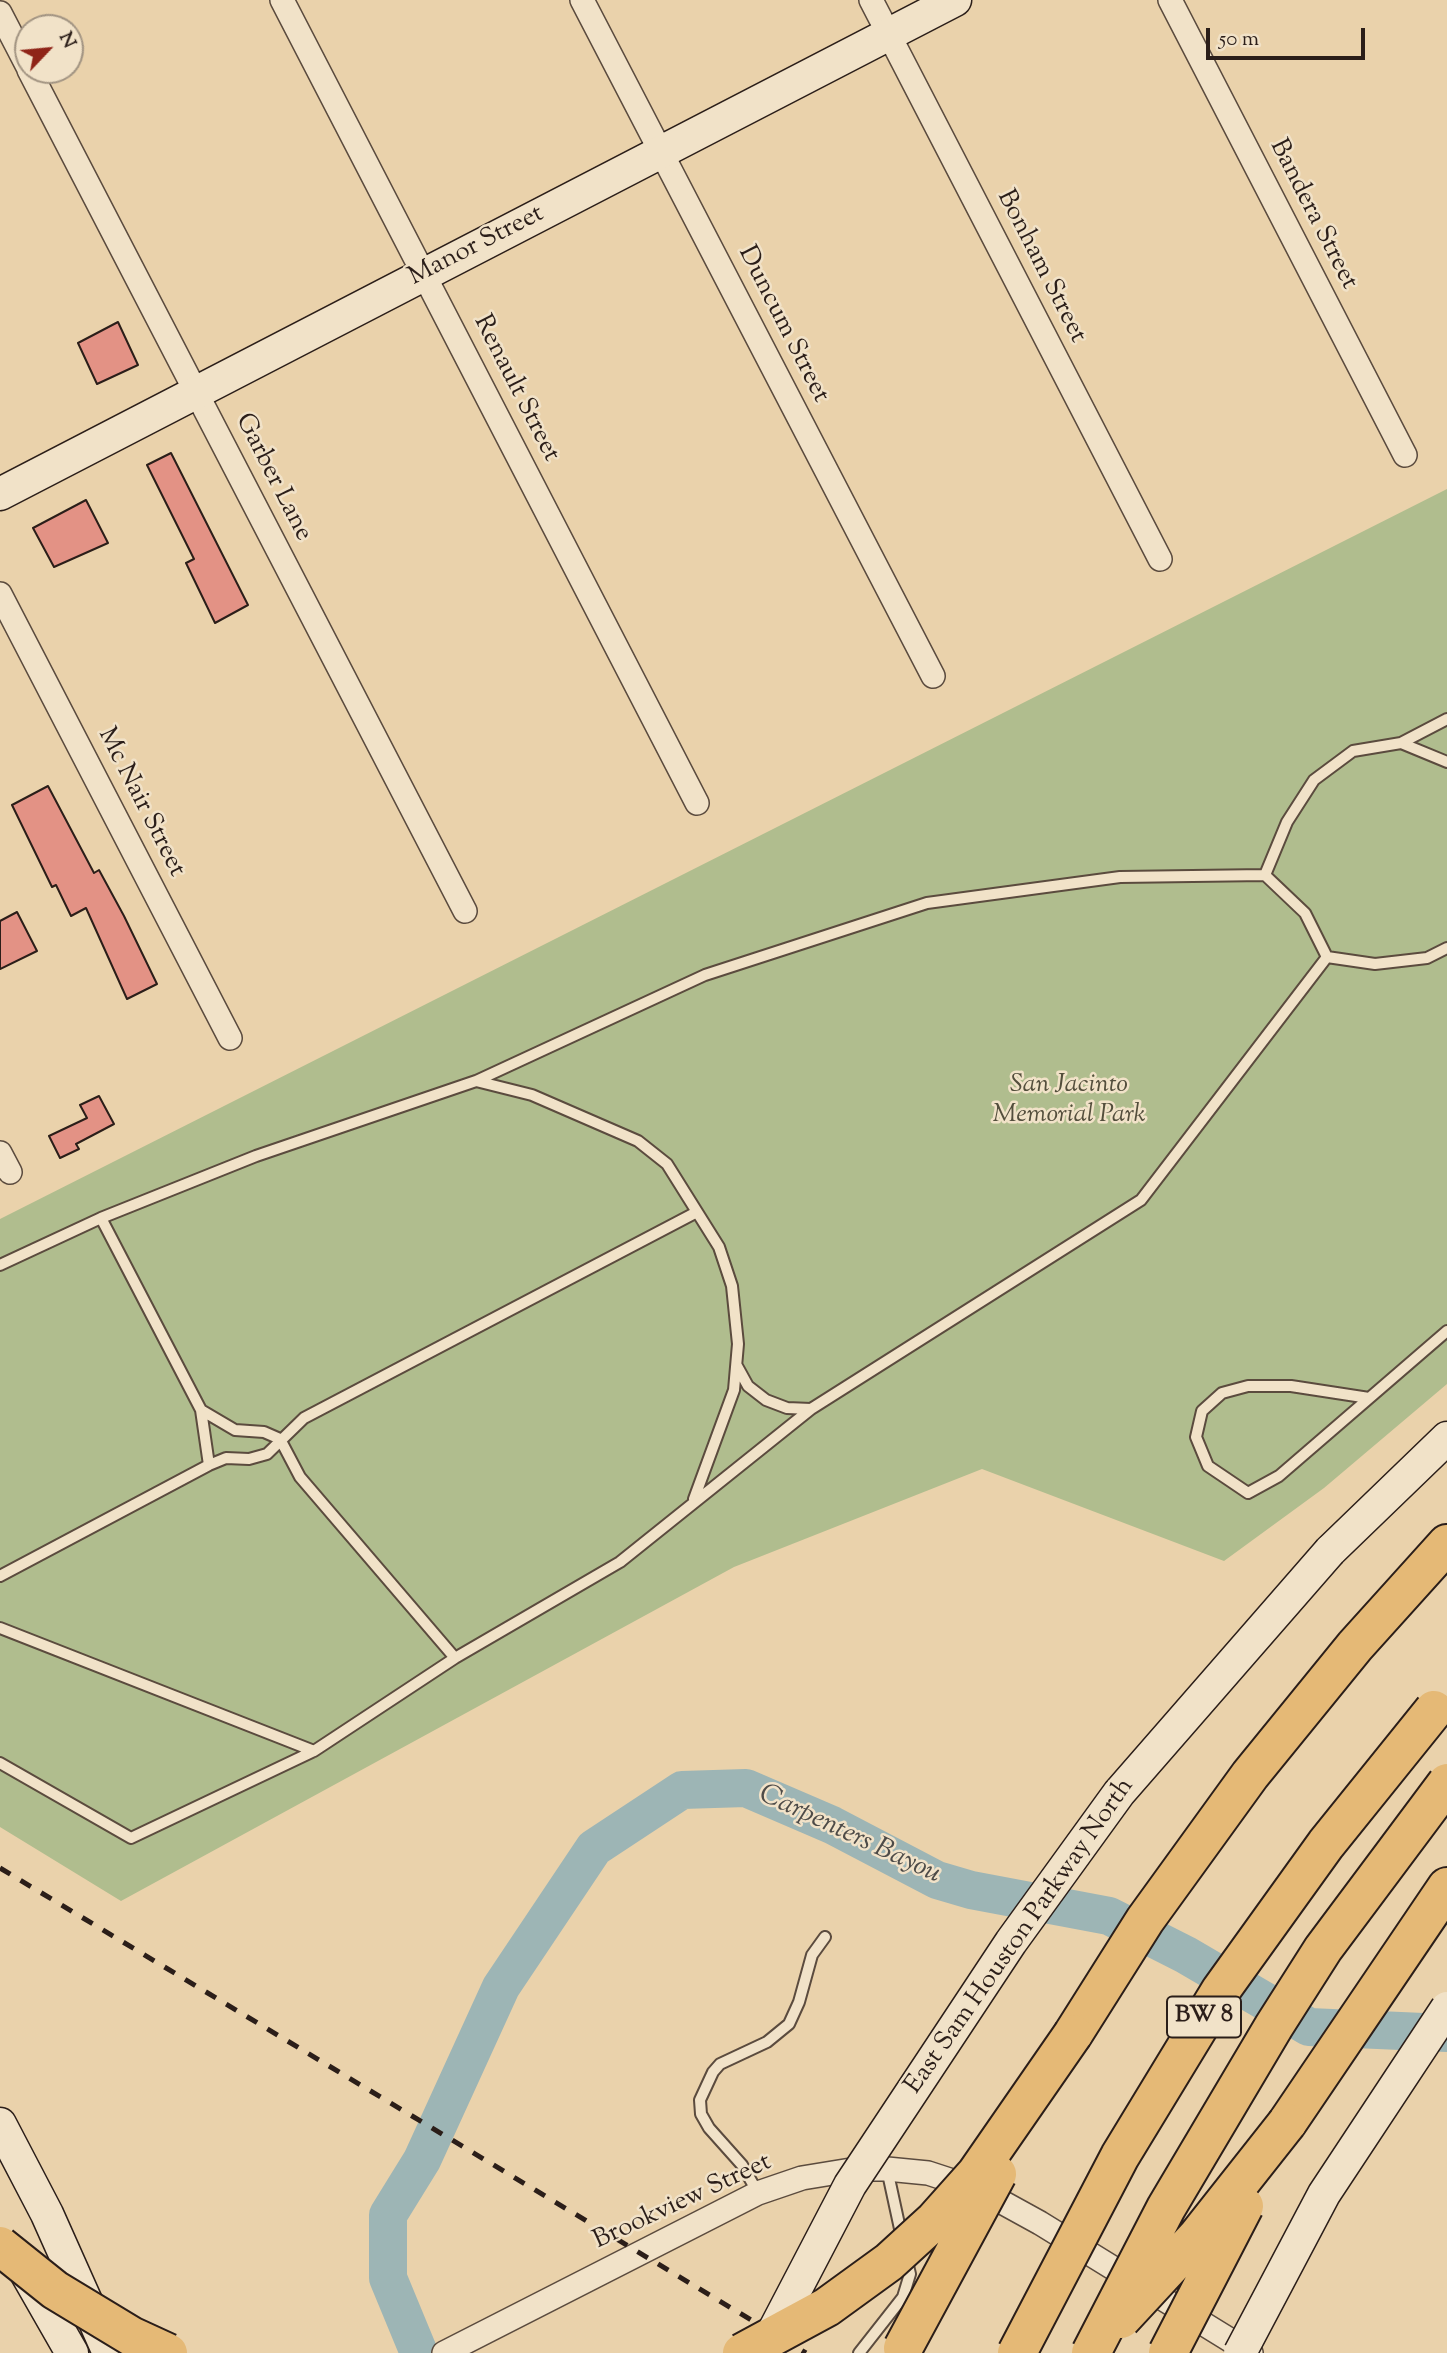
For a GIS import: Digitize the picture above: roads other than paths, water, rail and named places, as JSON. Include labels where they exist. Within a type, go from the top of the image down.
[{"type":"highway","points":[[742,2353],[827,2307],[888,2262],[935,2220],[982,2166],[1073,2034],[1145,1920],[1250,1775],[1354,1646],[1447,1544]]},
{"type":"highway","name":"BW 8","points":[[1017,2353],[1120,2156],[1221,1990],[1317,1855],[1441,1703]]},
{"type":"highway","name":"BW 8","points":[[1091,2353],[1166,2208],[1274,2026],[1323,1950],[1447,1783]]},
{"type":"highway","points":[[1085,2353],[1133,2307],[1189,2246],[1287,2123],[1447,1887]]},
{"type":"highway","points":[[900,2353],[1073,2034]]},
{"type":"highway","points":[[1168,2353],[1287,2123]]},
{"type":"highway","points":[[0,2246],[55,2290],[131,2336],[169,2353]]},
{"type":"main road","name":"Manor Street","points":[[0,494],[955,0]]},
{"type":"main road","name":"East Sam Houston Parkway North","points":[[763,2353],[850,2185],[1012,1942],[1119,1793],[1330,1551],[1447,1438]]},
{"type":"main road","points":[[1240,2353],[1324,2194],[1447,2008]]},
{"type":"main road","points":[[0,2124],[47,2214],[109,2353]]},
{"type":"main road","points":[[0,2228],[72,2353]]},
{"type":"street","name":"Renault Street","points":[[282,0],[697,803]]},
{"type":"street","name":"Duncum Street","points":[[582,0],[933,676]]},
{"type":"street","name":"Bonham Street","points":[[871,0],[1160,559]]},
{"type":"street","name":"Bandera Street","points":[[1170,0],[1405,455]]},
{"type":"street","name":"Garber Lane","points":[[0,13],[14,40]]},
{"type":"street","name":"Garber Lane","points":[[37,84],[465,911]]},
{"type":"street","name":"Mc Nair Street","points":[[0,594],[230,1038]]},
{"type":"street","name":"Brookview Street","points":[[449,2351],[758,2193],[802,2178],[857,2169],[887,2169],[928,2173],[980,2190],[1040,2222],[1251,2353]]},
{"type":"lane","points":[[1265,875],[1287,822],[1314,780],[1353,751],[1401,743],[1447,719]]},
{"type":"lane","points":[[1401,743],[1447,762]]},
{"type":"lane","points":[[0,1265],[101,1218],[256,1156],[476,1081],[705,975],[927,903],[1120,877],[1265,875],[1305,913],[1327,957]]},
{"type":"lane","points":[[1327,957],[1375,964],[1427,958],[1447,948]]},
{"type":"lane","points":[[0,1763],[131,1838],[314,1751],[455,1658],[621,1562],[692,1502],[811,1409],[1141,1200],[1327,957]]},
{"type":"lane","points":[[476,1081],[532,1095],[638,1141],[667,1164],[695,1213],[719,1247],[732,1286],[738,1344],[737,1366],[734,1390],[692,1502]]},
{"type":"lane","points":[[0,1576],[209,1465],[226,1458],[249,1459],[267,1454],[304,1418],[695,1213]]},
{"type":"lane","points":[[101,1218],[201,1409],[209,1465]]},
{"type":"lane","points":[[1369,1398],[1291,1386],[1248,1386],[1222,1393],[1202,1411],[1196,1437],[1208,1466],[1248,1493],[1279,1476],[1447,1331]]},
{"type":"lane","points":[[737,1366],[748,1386],[766,1400],[787,1408],[811,1409]]},
{"type":"lane","points":[[201,1409],[235,1430],[264,1432],[280,1439],[300,1477],[455,1658]]},
{"type":"lane","points":[[0,1628],[314,1751]]},
{"type":"lane","points":[[758,2193],[742,2165],[709,2128],[701,2114],[700,2100],[713,2072],[720,2064],[767,2042],[789,2024],[799,2002],[812,1955],[825,1937]]},
{"type":"lane","points":[[859,2353],[903,2297],[910,2274],[887,2169]]},
{"type":"waterway","name":"Carpenters Bayou","points":[[419,2353],[388,2278],[388,2215],[422,2160],[501,1987],[594,1848],[682,1790],[746,1788],[832,1825],[937,1880],[971,1890],[1109,1916],[1186,1955],[1309,2027],[1447,2033]]},
{"type":"railway","points":[[0,1868],[806,2353]]},
{"type":"park label","name":"San Jacinto Memorial Park","points":[[1069,1102]]}]
